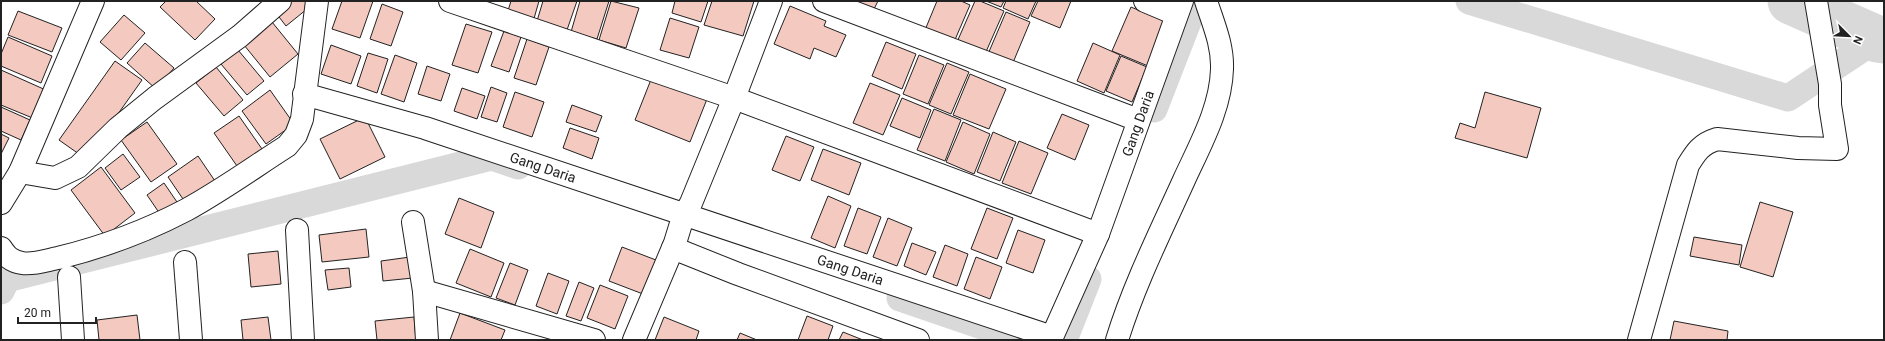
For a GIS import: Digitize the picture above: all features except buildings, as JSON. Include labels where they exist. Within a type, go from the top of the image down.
[{"type":"street","points":[[1,203],[20,172],[93,1]]},
{"type":"street","points":[[20,172],[56,178],[78,167],[118,128],[155,98],[240,36],[280,1]]},
{"type":"street","points":[[1,248],[8,258],[13,261],[24,263],[39,262],[77,253],[132,236],[187,209],[287,146],[296,135],[302,119],[317,1]]},
{"type":"street","points":[[450,1],[734,98],[1098,234]]},
{"type":"street","points":[[634,340],[734,98],[771,1]]},
{"type":"street","points":[[824,1],[1138,120]]},
{"type":"street","points":[[1145,1],[1179,7]]},
{"type":"street","points":[[1117,340],[1138,280],[1204,136],[1218,97],[1222,67],[1220,42],[1206,1]]},
{"type":"street","points":[[1639,340],[1688,165],[1698,149],[1706,143],[1716,139],[1798,148],[1838,149],[1830,105],[1830,84],[1816,1]]},
{"type":"street","name":"Gang Daria","points":[[304,94],[425,128],[684,216],[1052,337],[1098,234],[1179,7]]},
{"type":"street","points":[[413,222],[424,292],[426,340]]},
{"type":"street","points":[[297,230],[303,340]]},
{"type":"street","points":[[674,246],[745,277],[918,340]]},
{"type":"street","points":[[185,262],[191,340]]},
{"type":"street","points":[[69,277],[73,340]]},
{"type":"street","points":[[424,292],[594,340]]},
{"type":"waterway","points":[[1154,109],[1196,1]]},
{"type":"waterway","points":[[1469,1],[1788,98],[1877,39]]},
{"type":"waterway","points":[[1791,1],[1877,39],[1884,40]]},
{"type":"waterway","points":[[1,291],[7,279],[492,157],[518,166]]},
{"type":"waterway","points":[[1064,340],[1088,279]]},
{"type":"waterway","points":[[900,298],[1023,340]]}]
